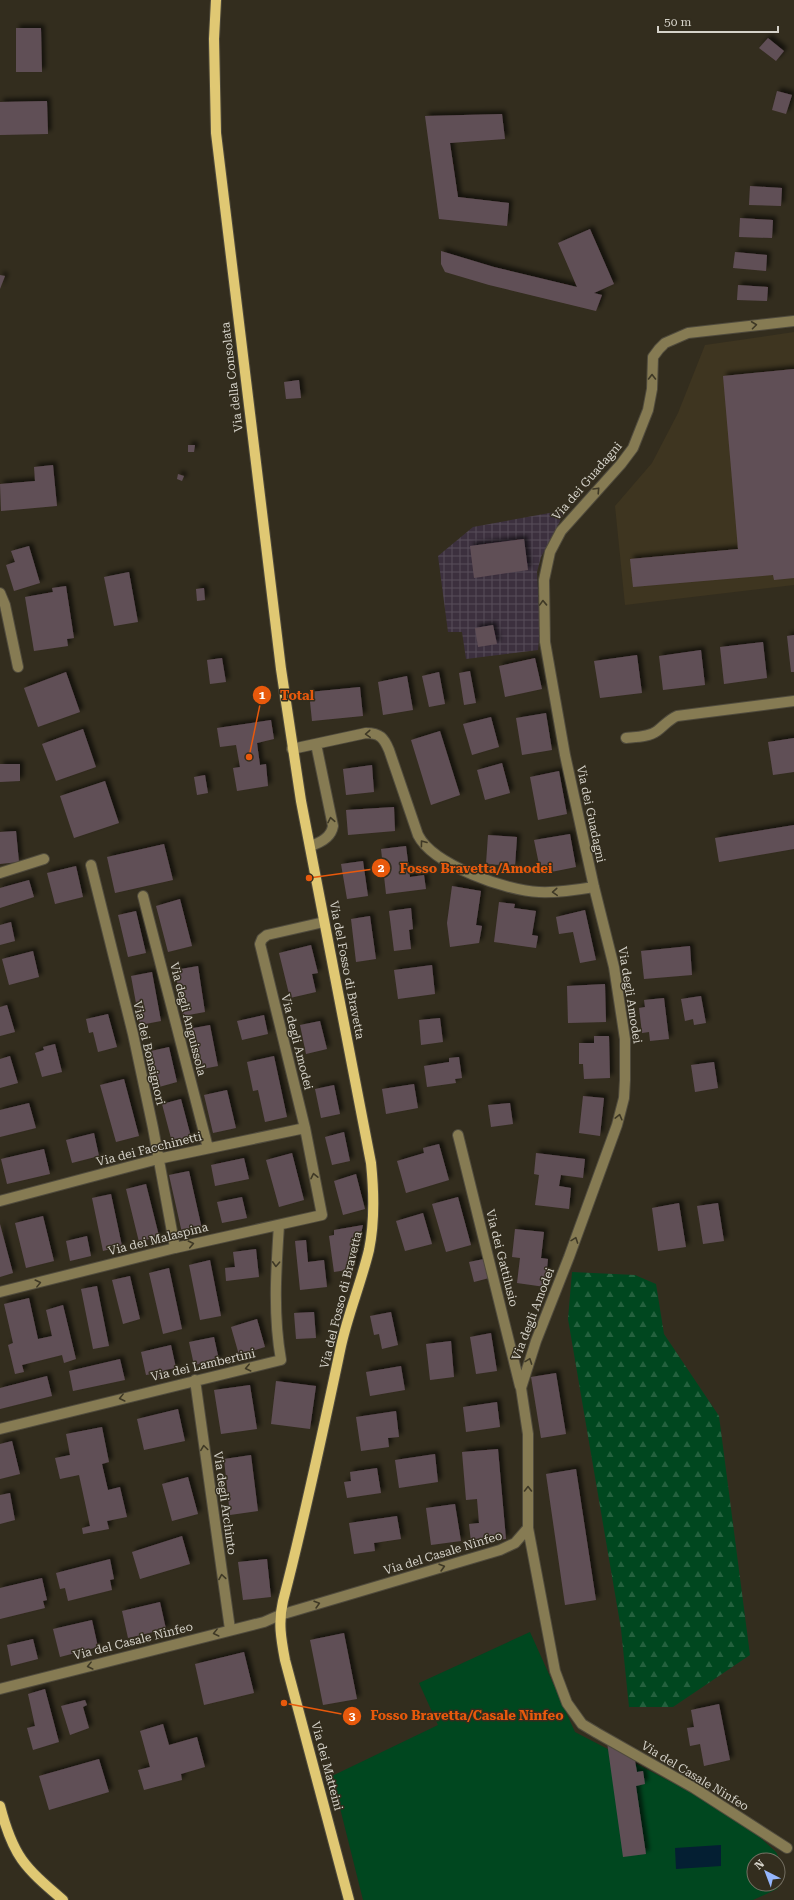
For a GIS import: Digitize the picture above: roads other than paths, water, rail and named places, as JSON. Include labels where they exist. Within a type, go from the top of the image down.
[{"type":"main road","name":"Via della Consolata","points":[[216,0],[214,39],[216,132],[280,662],[292,749]]},
{"type":"main road","name":"Via del Fosso di Bravetta","points":[[280,1615],[326,1422],[346,1325],[369,1250],[374,1214],[374,1192],[371,1162],[292,749]]},
{"type":"main road","name":"Via dei Matteini","points":[[280,1615],[281,1641],[285,1660],[349,1900]]},
{"type":"main road","points":[[0,1806],[10,1839],[22,1863],[38,1880],[62,1900]]},
{"type":"street","name":"Via dei Guadagni","points":[[594,887],[565,755],[545,642],[543,591],[545,570],[553,545],[565,525],[621,464],[633,448],[650,399],[652,362],[656,352],[665,343],[688,333],[794,321]]},
{"type":"street","points":[[0,593],[5,605],[18,667]]},
{"type":"street","points":[[626,738],[654,733],[658,731],[666,722],[677,716],[794,701]]},
{"type":"street","points":[[292,749],[374,733],[382,738],[393,758],[420,840],[431,852],[451,864],[510,887],[531,892],[563,891],[594,887]]},
{"type":"street","points":[[310,846],[317,844],[332,831],[316,744]]},
{"type":"street","points":[[0,873],[44,859]]},
{"type":"street","name":"Via dei Bonsignori","points":[[91,865],[133,1034],[153,1128],[175,1248]]},
{"type":"street","name":"Via degli Amodei","points":[[528,1528],[528,1434],[521,1388],[536,1340],[569,1257],[617,1125],[624,1098],[625,1059],[623,1022],[612,960],[594,887]]},
{"type":"street","name":"Via degli Anguissola","points":[[143,896],[208,1148]]},
{"type":"street","name":"Via degli Amodei","points":[[322,1214],[304,1128],[260,944],[262,939],[267,935],[324,922]]},
{"type":"street","name":"Via dei Facchinetti","points":[[0,1201],[158,1159],[304,1128]]},
{"type":"street","name":"Via dei Gattilusio","points":[[458,1135],[521,1388]]},
{"type":"street","name":"Via dei Malaspina","points":[[0,1292],[175,1248],[322,1214]]},
{"type":"street","name":"Via dei Lambertini","points":[[0,1429],[281,1360],[277,1340],[275,1305],[279,1225]]},
{"type":"street","name":"Via degli Archinto","points":[[195,1380],[230,1630]]},
{"type":"street","name":"Via del Casale Ninfeo","points":[[0,1688],[264,1622],[280,1615],[506,1548],[518,1541],[528,1528]]},
{"type":"street","name":"Via del Casale Ninfeo","points":[[528,1528],[555,1671],[567,1703],[582,1724],[694,1788],[787,1848]]},
{"type":"water","points":[[721,1845],[721,1866],[676,1869],[675,1848]]},
{"type":"place","name":"Total","points":[[249,757]]},
{"type":"place","name":"Fosso Bravetta/Amodei","points":[[309,878]]},
{"type":"place","name":"Fosso Bravetta/Casale Ninfeo","points":[[284,1703]]}]
